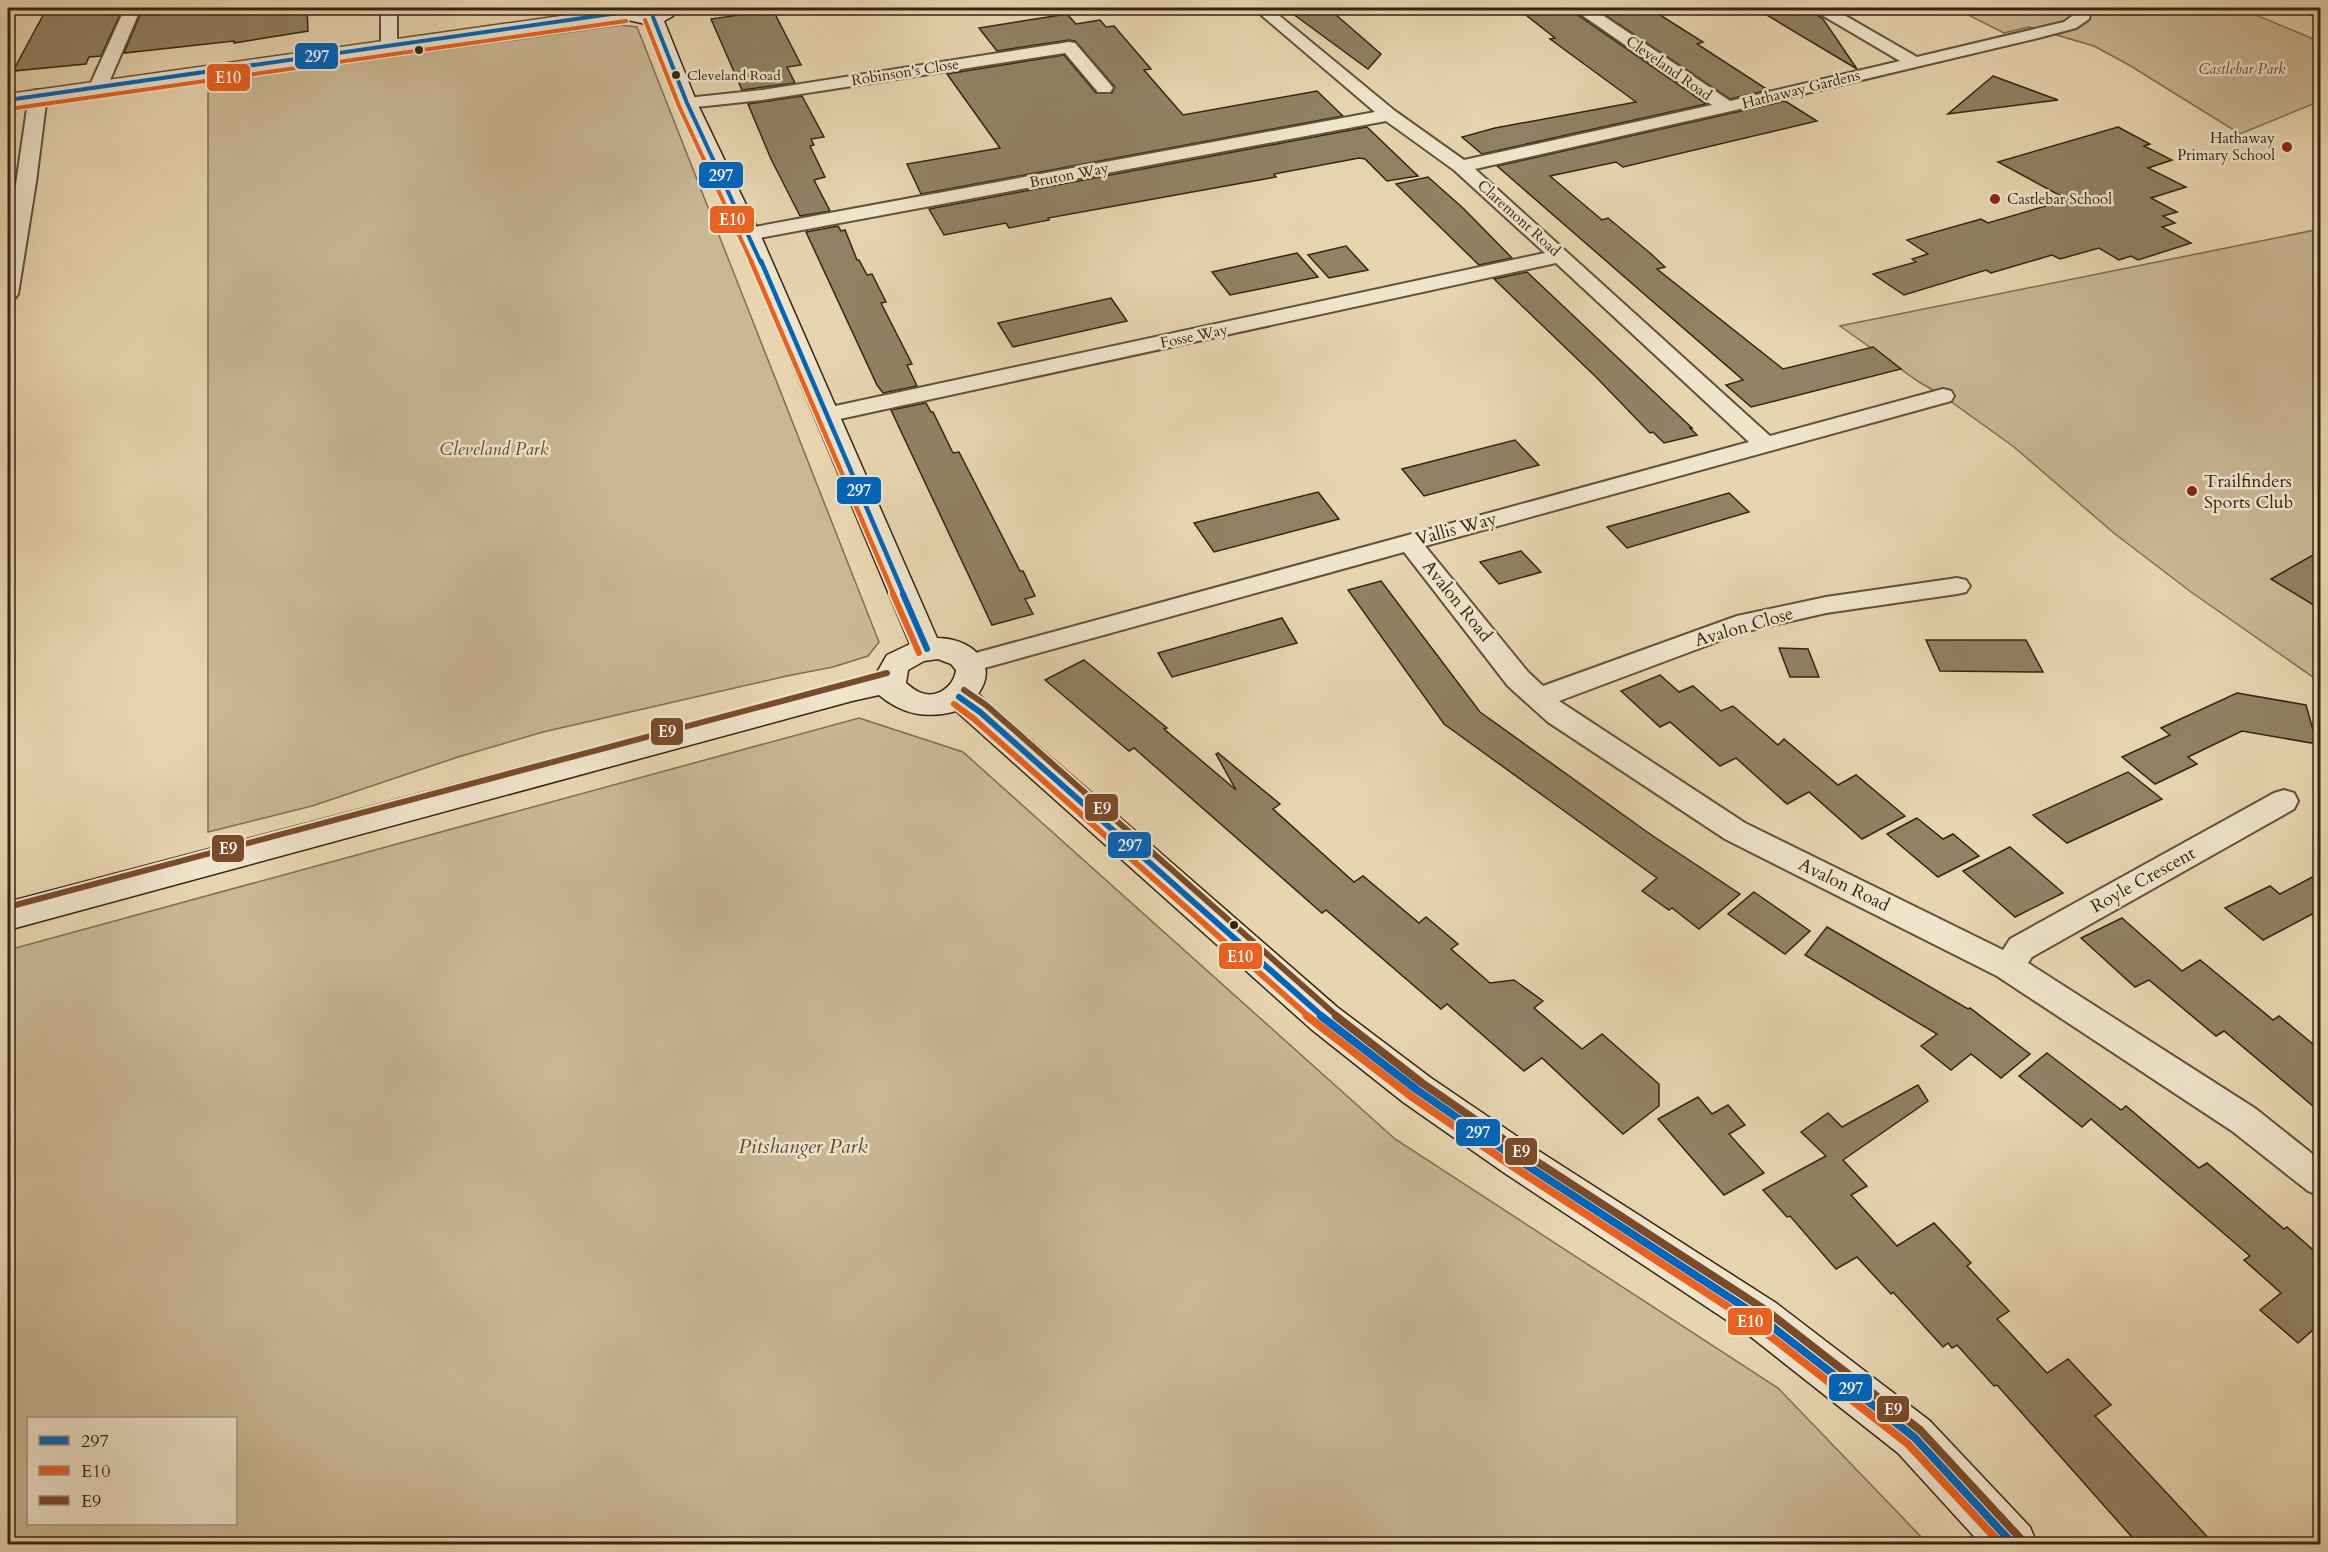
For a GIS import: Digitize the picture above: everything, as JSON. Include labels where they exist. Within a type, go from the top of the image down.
[{"type":"main road","points":[[8,100],[626,10],[634,17],[662,12],[687,103],[748,234],[927,649]]},
{"type":"main road","points":[[964,680],[938,705],[912,704],[901,699],[891,688],[889,682],[891,671],[900,660],[917,651],[927,649],[954,651],[964,680],[980,712],[1324,1018],[1417,1090],[1517,1159],[1761,1318],[1914,1437],[2013,1545]]},
{"type":"main road","points":[[8,916],[889,682]]},
{"type":"street","points":[[98,87],[133,8]]},
{"type":"street","points":[[389,8],[389,46]]},
{"type":"street","name":"Claremont Road","points":[[1261,8],[1389,115],[1461,166],[1765,444]]},
{"type":"street","name":"Cleveland Road","points":[[1582,8],[1727,107]]},
{"type":"street","points":[[1821,8],[1914,62]]},
{"type":"street","name":"Hathaway Gardens","points":[[1461,166],[1727,107],[2070,25],[2083,16],[2083,8]]},
{"type":"street","points":[[2308,8],[2320,12]]},
{"type":"street","name":"Robinson's Close","points":[[687,103],[762,95],[1069,46],[1104,88]]},
{"type":"street","points":[[8,294],[27,182],[38,95]]},
{"type":"street","name":"Bruton Way","points":[[748,234],[1389,115]]},
{"type":"street","name":"Fosse Way","points":[[826,415],[1561,256]]},
{"type":"street","name":"Vallis Way","points":[[964,680],[1409,542],[1943,396]]},
{"type":"street","name":"Avalon Road","points":[[1409,542],[1518,679],[1558,715],[1736,831],[2008,967],[2244,1120],[2320,1180]]},
{"type":"street","name":"Avalon Close","points":[[1539,698],[1737,626],[1826,605],[1957,586]]},
{"type":"street","name":"Royle Crescent","points":[[2008,967],[2021,948],[2284,801]]},
{"type":"green space","name":"Castlebar Park","points":[[2239,8],[2309,37],[2320,44],[2320,101],[2240,134],[2094,46],[2029,27],[2004,33],[1956,9]]},
{"type":"green space","name":"Cleveland Park","points":[[621,25],[637,27],[879,642],[868,656],[833,667],[543,732],[458,757],[312,806],[208,832],[208,83]]},
{"type":"green space","name":"Trailfinders Sports Club","points":[[2320,229],[2320,682],[2191,592],[2115,534],[2014,447],[1840,326]]},
{"type":"green space","name":"Pitshanger Park","points":[[859,718],[963,752],[1395,1139],[1778,1388],[1928,1544],[8,1544],[8,950]]},
{"type":"building","points":[[47,8],[123,8],[101,56],[89,57],[86,64],[13,71]]},
{"type":"building","points":[[143,8],[307,8],[308,31],[234,43],[234,41],[124,53]]},
{"type":"building","points":[[1285,8],[1328,8],[1381,54],[1368,69]]},
{"type":"building","points":[[1517,8],[1572,8],[1575,13],[1706,104],[1482,154],[1462,137],[1495,128],[1636,102],[1550,39],[1555,38]]},
{"type":"building","points":[[1595,8],[1649,8],[1703,42],[1697,44],[1768,90],[1730,99]]},
{"type":"building","points":[[1755,8],[1811,8],[1823,19],[1857,69]]},
{"type":"building","points":[[773,10],[801,65],[787,67],[795,83],[742,90],[711,19]]},
{"type":"building","points":[[1067,14],[1076,24],[1100,20],[1106,27],[1114,26],[1151,69],[1144,70],[1183,115],[1317,91],[1343,116],[921,194],[907,164],[1000,148],[947,74],[1064,55],[1096,93],[1112,93],[1115,87],[1075,41],[997,51],[979,28]]},
{"type":"building","points":[[1993,76],[2058,100],[1948,114]]},
{"type":"building","points":[[802,96],[824,137],[811,139],[814,145],[810,146],[825,177],[814,180],[830,211],[800,216],[771,159],[748,104]]},
{"type":"building","points":[[1785,101],[1817,121],[1623,167],[1616,162],[1550,176],[1602,220],[1608,218],[1665,267],[1657,269],[1783,369],[1873,347],[1901,369],[1751,407],[1726,385],[1743,380],[1497,166]]},
{"type":"building","points":[[1367,127],[1418,176],[1387,181],[1365,159],[1359,158],[1274,174],[1276,177],[1048,218],[1049,220],[1009,228],[1006,223],[944,235],[929,209]]},
{"type":"building","points":[[2118,127],[2150,144],[2144,146],[2172,160],[2148,168],[2186,187],[2151,198],[2177,212],[2163,216],[2175,223],[2162,227],[2191,243],[2138,260],[2131,256],[2119,260],[2099,248],[2060,259],[2052,255],[1991,273],[1986,270],[1904,295],[1873,274],[1916,262],[1912,259],[1928,254],[1907,240],[1981,219],[1988,223],[2056,203],[2049,200],[2061,196],[1998,162]]},
{"type":"building","points":[[1428,177],[1464,209],[1512,258],[1479,265],[1396,184]]},
{"type":"building","points":[[838,226],[841,231],[845,230],[857,260],[867,275],[872,274],[886,302],[881,303],[912,364],[907,365],[917,386],[883,393],[877,385],[806,232]]},
{"type":"building","points":[[1346,246],[1368,270],[1329,278],[1308,255]]},
{"type":"building","points":[[1297,253],[1318,277],[1230,295],[1212,272]]},
{"type":"building","points":[[1527,272],[1697,435],[1664,443],[1653,432],[1650,433],[1596,377],[1494,279]]},
{"type":"building","points":[[1111,298],[1127,321],[1013,347],[998,323]]},
{"type":"building","points":[[926,403],[933,412],[953,453],[959,452],[1020,571],[1023,571],[1035,596],[1025,599],[1033,614],[992,625],[891,410]]},
{"type":"building","points":[[1515,440],[1539,465],[1424,496],[1402,469]]},
{"type":"building","points":[[1318,492],[1339,519],[1214,552],[1194,523]]},
{"type":"building","points":[[1729,493],[1749,512],[1627,548],[1607,527]]},
{"type":"building","points":[[1521,551],[1541,572],[1499,584],[1480,562]]},
{"type":"building","points":[[2320,551],[2320,609],[2271,579]]},
{"type":"building","points":[[1381,581],[1480,712],[1650,834],[1740,894],[1699,929],[1672,908],[1669,910],[1642,891],[1657,878],[1444,724],[1348,590]]},
{"type":"building","points":[[1282,618],[1297,643],[1172,677],[1158,653]]},
{"type":"building","points":[[1926,640],[2026,640],[2043,672],[1940,671]]},
{"type":"building","points":[[1779,648],[1808,649],[1819,677],[1790,677]]},
{"type":"building","points":[[1084,660],[1167,728],[1164,729],[1236,790],[1216,754],[1218,753],[1280,804],[1273,809],[1354,882],[1363,876],[1419,923],[1426,917],[1458,944],[1451,949],[1490,983],[1514,980],[1543,1001],[1534,1008],[1582,1049],[1602,1034],[1659,1084],[1659,1106],[1623,1134],[1542,1058],[1524,1071],[1447,1004],[1441,1009],[1326,910],[1322,913],[1134,748],[1129,751],[1045,680]]},
{"type":"building","points":[[1660,675],[1679,692],[1693,686],[1721,711],[1733,706],[1778,745],[1784,739],[1838,785],[1856,775],[1905,816],[1862,839],[1809,792],[1787,804],[1736,758],[1720,766],[1670,722],[1660,727],[1621,691]]},
{"type":"building","points":[[2237,693],[2306,705],[2317,744],[2242,731],[2188,757],[2197,764],[2155,784],[2122,757],[2170,735],[2161,728]]},
{"type":"building","points":[[2128,772],[2162,799],[2067,843],[2033,815]]},
{"type":"building","points":[[1917,818],[1943,839],[1953,834],[1979,856],[1938,877],[1887,834]]},
{"type":"building","points":[[2010,847],[2063,893],[2015,917],[1963,871]]},
{"type":"building","points":[[2320,873],[2320,910],[2263,940],[2225,908],[2270,886],[2280,894]]},
{"type":"building","points":[[1754,892],[1810,931],[1785,954],[1728,914]]},
{"type":"building","points":[[2122,918],[2182,971],[2200,960],[2273,1020],[2279,1016],[2320,1050],[2320,1112],[2224,1031],[2216,1036],[2149,980],[2135,987],[2081,938]]},
{"type":"building","points":[[1827,927],[1968,1009],[1970,1008],[2030,1054],[2001,1078],[1971,1054],[1951,1070],[1921,1046],[1937,1034],[1805,955]]},
{"type":"building","points":[[2047,1053],[2121,1110],[2126,1106],[2199,1168],[2207,1163],[2284,1229],[2287,1227],[2320,1256],[2320,1324],[2298,1343],[2260,1310],[2281,1293],[2244,1260],[2250,1256],[2091,1119],[2082,1127],[2019,1076]]},
{"type":"building","points":[[1918,1085],[1928,1101],[1843,1160],[1867,1186],[1851,1195],[1897,1246],[1934,1223],[1971,1263],[1967,1266],[2009,1311],[1997,1319],[2047,1373],[2068,1359],[2111,1405],[2095,1416],[2215,1545],[2139,1545],[1997,1385],[1994,1386],[1957,1345],[1952,1348],[1948,1343],[1943,1347],[1893,1292],[1891,1294],[1857,1257],[1836,1269],[1790,1216],[1787,1217],[1763,1190],[1826,1156],[1801,1132],[1828,1113],[1842,1127]]},
{"type":"building","points":[[1698,1097],[1712,1114],[1728,1105],[1745,1125],[1729,1134],[1764,1173],[1724,1195],[1658,1119]]},
{"type":"transit line","name":"297","points":[[8,100],[625,12]]},
{"type":"transit line","name":"297","points":[[653,17],[687,103],[749,234],[927,649]]},
{"type":"transit line","name":"E10","points":[[645,20],[679,106],[741,238],[919,653]]},
{"type":"transit line","name":"E10","points":[[9,109],[626,21]]},
{"type":"transit line","name":"E9","points":[[8,907],[887,673]]},
{"type":"transit line","name":"E9","points":[[964,690],[986,705],[1330,1011],[1422,1083],[1522,1152],[1767,1311],[1920,1430],[2020,1538]]},
{"type":"transit line","name":"297","points":[[959,697],[980,712],[1324,1018],[1417,1090],[1517,1159],[1761,1318],[1914,1437],[2013,1544]]},
{"type":"transit line","name":"E10","points":[[954,704],[974,719],[1318,1025],[1412,1097],[1512,1166],[1756,1325],[1908,1444],[2001,1544]]},
{"type":"place","name":"Cleveland Road","points":[[676,75]]},
{"type":"place","name":"Hathaway Primary School","points":[[2287,147]]},
{"type":"place","name":"Castlebar School","points":[[1995,199]]},
{"type":"place","name":"Trailfinders Sports Club","points":[[2192,491]]}]
